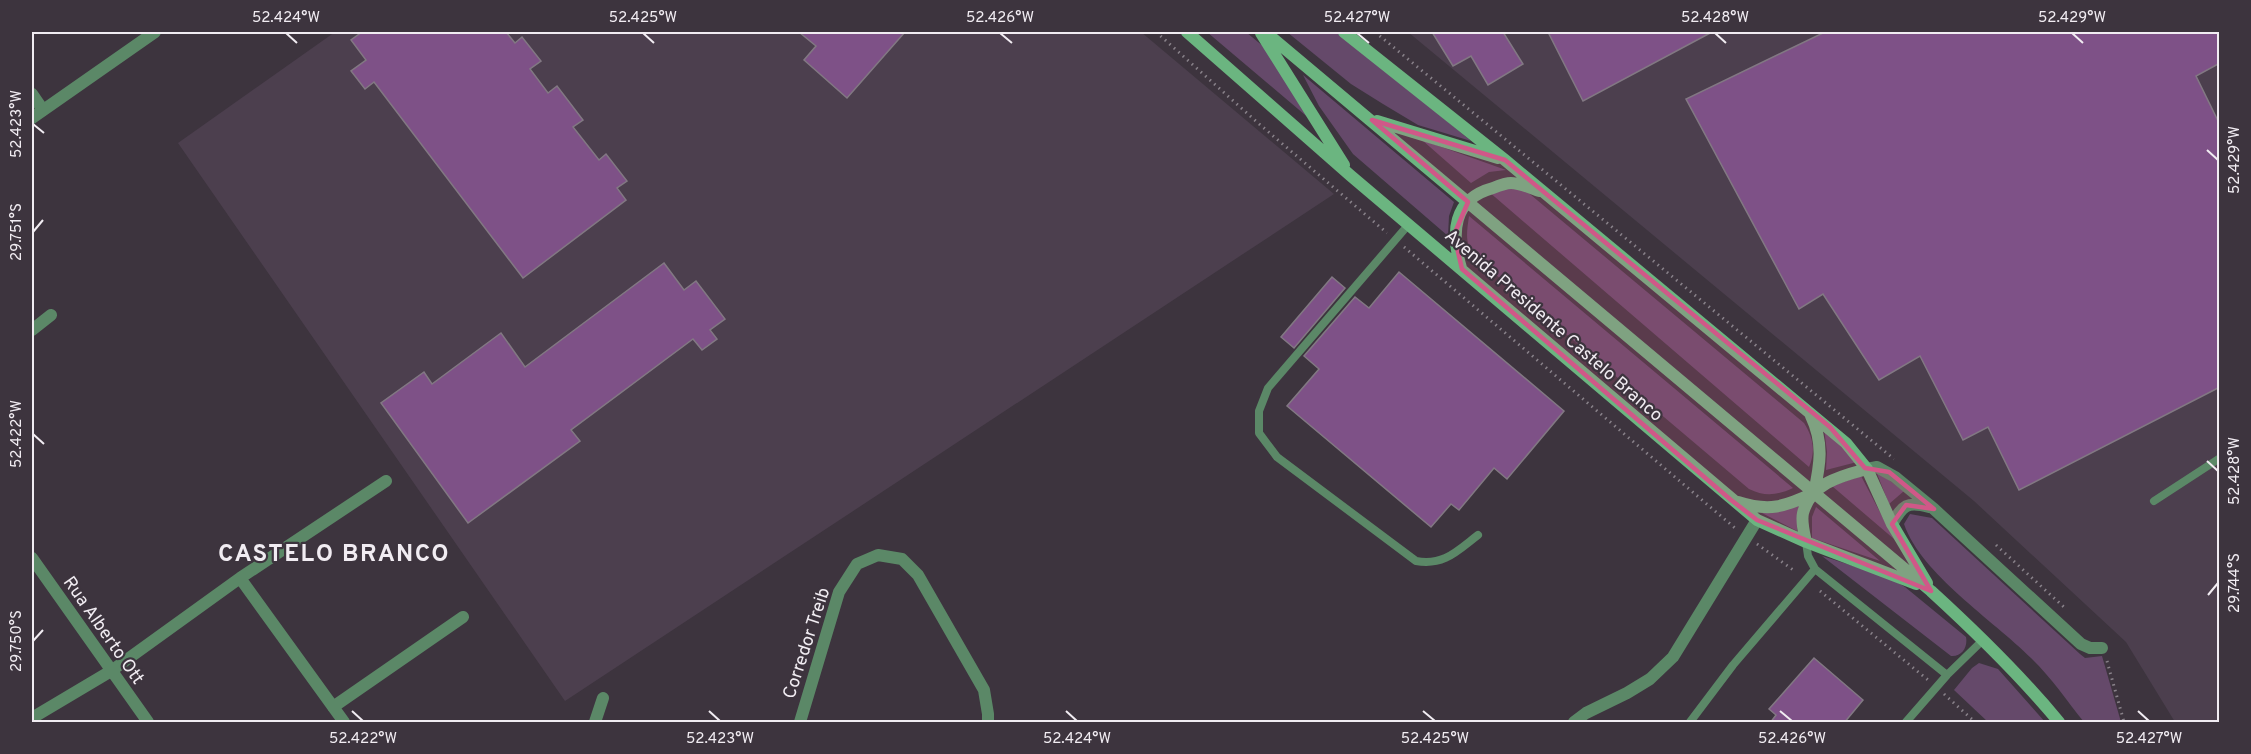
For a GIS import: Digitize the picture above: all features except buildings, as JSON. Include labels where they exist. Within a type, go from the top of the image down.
[{"type":"main road","name":"Avenida Presidente Castelo Branco","points":[[1187,32],[1351,176],[1757,520],[1806,542],[1876,567],[1931,591]]},
{"type":"main road","points":[[1260,32],[1351,176]]},
{"type":"main road","name":"Avenida Presidente Castelo Branco","points":[[1265,32],[1931,591],[1984,639],[2032,690],[2059,723]]},
{"type":"main road","name":"Avenida Presidente Castelo Branco","points":[[1344,32],[1505,160],[1846,442],[1867,469],[1892,524],[1931,591]]},
{"type":"main road","points":[[1372,120],[1505,160]]},
{"type":"main road","points":[[1462,269],[1455,248],[1454,235],[1457,218],[1468,202],[1483,190],[1512,183],[1543,192]]},
{"type":"main road","points":[[1806,542],[1804,512],[1814,493],[1821,457],[1817,429],[1809,412]]},
{"type":"main road","points":[[1731,500],[1754,507],[1772,508],[1790,504],[1814,493],[1829,480],[1867,469]]},
{"type":"street","points":[[32,118],[155,32]]},
{"type":"street","points":[[32,94],[43,110]]},
{"type":"street","points":[[32,330],[51,315]]},
{"type":"street","points":[[1867,469],[1882,468],[1934,509],[2081,644],[2090,648],[2102,648]]},
{"type":"street","points":[[32,718],[111,671],[240,578],[386,481]]},
{"type":"street","points":[[1892,524],[1900,511],[1908,505],[1919,504],[1934,509]]},
{"type":"street","points":[[1574,723],[1586,713],[1650,679],[1673,657],[1757,520]]},
{"type":"street","name":"Corredor Treib","points":[[800,723],[839,592],[857,564],[878,555],[902,560],[918,575],[984,690],[988,723]]},
{"type":"street","name":"Rua Alberto Ott","points":[[32,558],[148,723]]},
{"type":"street","points":[[240,578],[344,723]]},
{"type":"street","points":[[333,707],[463,617]]},
{"type":"street","points":[[596,723],[603,698]]},
{"type":"lane","points":[[1409,224],[1268,388],[1259,411],[1259,433],[1276,457],[1416,561],[1429,563],[1445,560],[1478,535]]},
{"type":"lane","points":[[2154,501],[2220,458]]},
{"type":"lane","points":[[1806,542],[1808,556],[1815,569],[1947,675]]},
{"type":"lane","points":[[1690,723],[1733,665],[1815,569]]},
{"type":"lane","points":[[1906,723],[1947,675],[1984,639]]},
{"type":"path","points":[[1156,32],[1258,123],[1717,515],[1806,579],[1937,687],[1975,723]]},
{"type":"highlighted area","points":[[1372,120],[1505,160],[1830,427],[1865,468],[1889,472],[1934,509],[1906,505],[1892,524],[1931,591],[1757,520],[1462,269],[1454,235],[1468,202]]},
{"type":"shaded area","points":[[335,32],[1141,32],[1334,194],[565,701],[178,143]]},
{"type":"shaded area","points":[[1207,32],[1246,32],[1264,47],[1311,120]]},
{"type":"shaded area","points":[[1287,32],[1340,32],[1471,141],[1418,125],[1351,84]]},
{"type":"shaded area","points":[[1408,32],[2219,32],[2219,722],[2175,722],[2126,642],[1974,501]]},
{"type":"shaded area","points":[[1303,75],[1454,202],[1449,216],[1448,236],[1353,154],[1319,106]]},
{"type":"shaded area","points":[[1422,140],[1506,170],[1489,172],[1471,183]]},
{"type":"shaded area","points":[[1506,186],[1525,190],[1804,423],[1813,444],[1809,467],[1488,191]]},
{"type":"shaded area","points":[[1469,216],[1793,488],[1771,494],[1749,489],[1475,257],[1468,242]]},
{"type":"shaded area","points":[[1824,428],[1857,462],[1826,470],[1827,452]]},
{"type":"shaded area","points":[[1876,471],[1904,491],[1889,504]]},
{"type":"shaded area","points":[[1861,476],[1894,539],[1832,486]]},
{"type":"shaded area","points":[[1800,504],[1797,513],[1797,531],[1760,512]]},
{"type":"shaded area","points":[[1816,507],[1880,561],[1812,538],[1812,517]]},
{"type":"shaded area","points":[[1910,514],[1932,518],[2085,658],[2102,656],[2121,722],[2084,722],[2038,665],[1960,596],[1926,561],[1913,543],[1904,524]]},
{"type":"shaded area","points":[[1822,556],[1888,577],[1905,587],[1966,637],[1963,651],[1951,656]]},
{"type":"shaded area","points":[[1979,663],[1998,669],[2045,722],[1988,722],[1954,690]]},
{"type":"district","name":"CASTELO BRANCO","points":[[334,553]]}]
